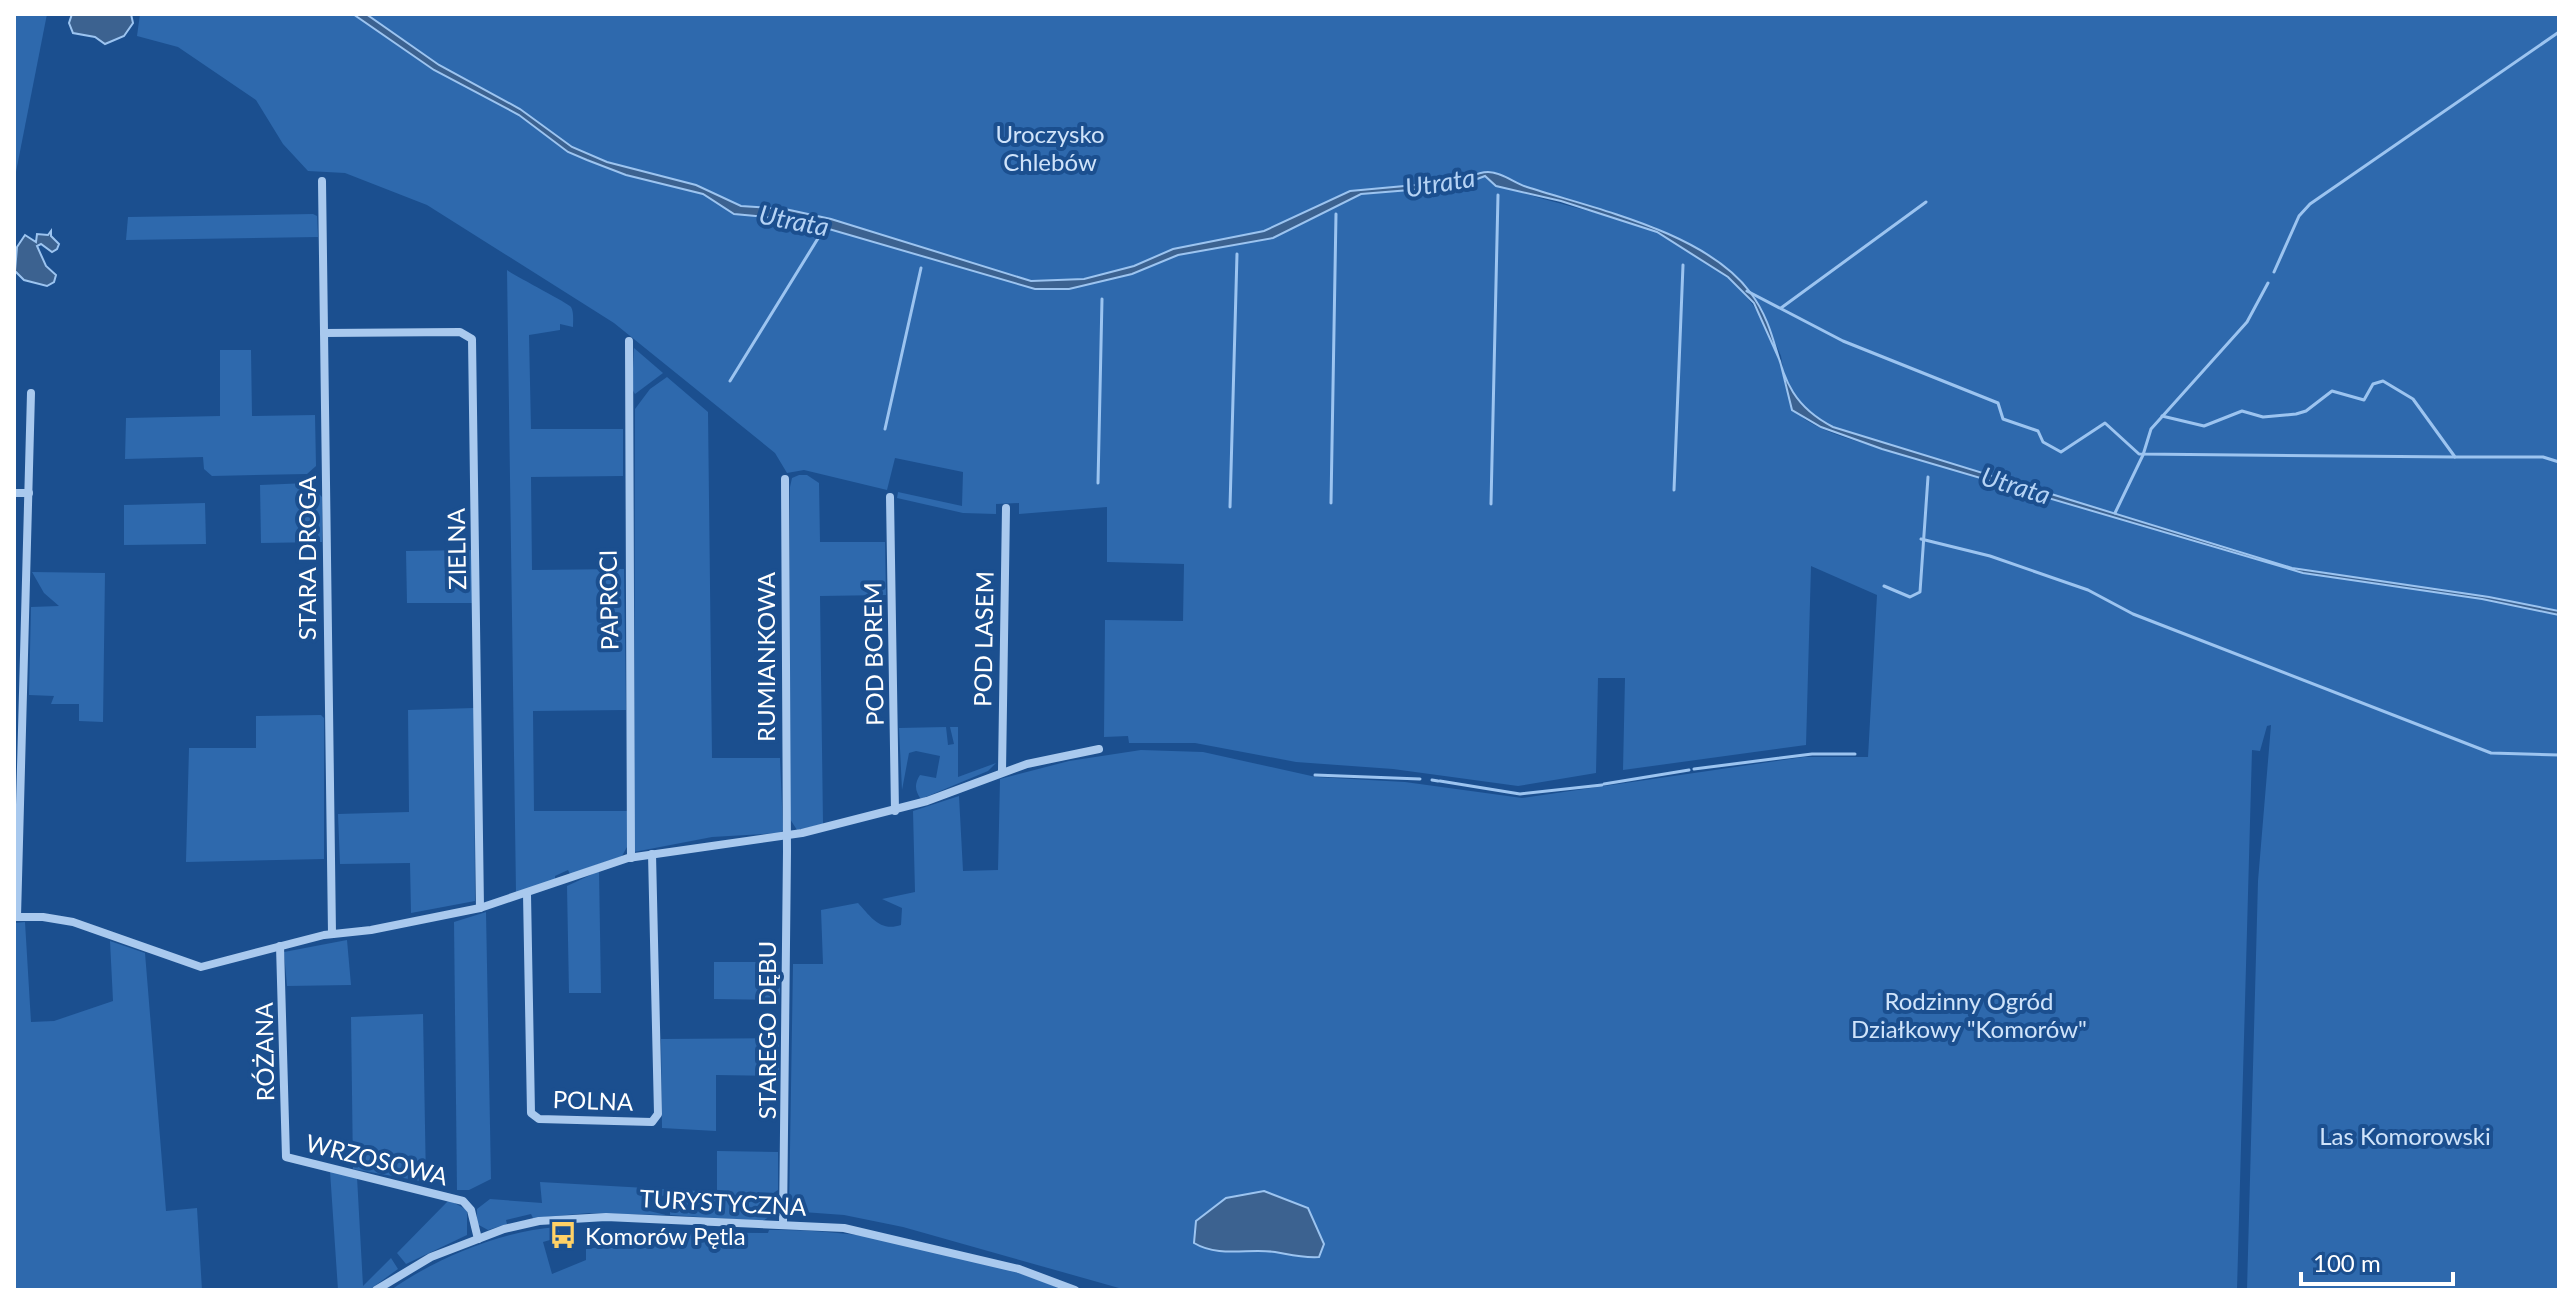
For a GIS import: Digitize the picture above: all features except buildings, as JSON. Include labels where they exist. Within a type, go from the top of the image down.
[{"type":"street","name":"STARA DROGA","points":[[322,181],[332,934]]},
{"type":"street","name":"ZIELNA","points":[[324,333],[460,332],[472,339],[480,908]]},
{"type":"street","name":"PAPROCI","points":[[629,341],[631,858]]},
{"type":"street","points":[[31,393],[15,917],[73,922],[197,966],[332,934],[480,908],[631,858],[787,836],[895,811],[1002,771],[1060,755],[1099,749]]},
{"type":"street","name":"RUMIANKOWA","points":[[785,479],[787,836]]},
{"type":"street","points":[[14,493],[29,493]]},
{"type":"street","name":"POD BOREM","points":[[890,497],[895,811]]},
{"type":"street","name":"POD LASEM","points":[[1002,771],[1006,508]]},
{"type":"street","name":"STAREGO DĘBU","points":[[783,1225],[787,836]]},
{"type":"street","name":"POLNA","points":[[527,894],[531,1113],[539,1119],[652,1122],[658,1114],[652,854]]},
{"type":"street","name":"RÓŻANA","points":[[280,946],[286,1157]]},
{"type":"street","name":"WRZOSOWA","points":[[286,1157],[362,1174],[468,1205],[478,1239]]},
{"type":"street","name":"TURYSTYCZNA","points":[[376,1290],[422,1261],[478,1239],[533,1222],[589,1218],[783,1225],[868,1232],[1019,1269],[1075,1290]]},
{"type":"green space","points":[[14,14],[47,14],[14,182]]},
{"type":"green space","points":[[140,14],[353,14],[434,70],[519,115],[568,152],[587,160],[626,175],[703,194],[735,214],[798,220],[1035,289],[1069,289],[1132,274],[1178,255],[1265,240],[1361,194],[1459,186],[1485,176],[1513,190],[1658,232],[1718,268],[1749,300],[1761,318],[1772,339],[1794,407],[1805,419],[1825,430],[2303,573],[2482,599],[2559,615],[2559,1290],[2247,1290],[2258,881],[2271,725],[2267,726],[2260,751],[2252,750],[2237,1290],[1126,1290],[903,1227],[844,1215],[789,1211],[793,964],[823,964],[821,910],[858,903],[882,925],[901,925],[902,908],[882,899],[915,892],[913,811],[959,796],[963,871],[998,870],[1000,779],[1069,761],[1141,750],[1203,752],[1316,777],[1405,782],[1522,798],[1804,757],[1868,757],[1877,595],[1811,566],[1806,745],[1623,770],[1625,678],[1598,678],[1596,773],[1518,786],[1393,769],[1296,762],[1195,743],[1129,743],[1128,736],[1104,737],[1105,620],[1183,621],[1184,564],[1107,562],[1107,507],[1019,514],[1019,503],[996,504],[996,514],[963,513],[897,498],[898,492],[962,506],[963,472],[895,458],[887,490],[804,470],[787,473],[775,453],[614,323],[427,205],[345,173],[308,171],[283,144],[256,100],[178,47],[137,36]]},
{"type":"green space","name":"Uroczysko Chlebów","points":[[366,14],[2559,14],[2559,611],[2489,597],[2292,568],[1833,427],[1804,410],[1794,398],[1784,375],[1781,356],[1760,307],[1747,288],[1655,227],[1522,186],[1491,172],[1459,181],[1350,191],[1264,231],[1173,249],[1134,266],[1084,279],[1031,281],[830,219],[785,209],[741,206],[696,185],[607,162],[572,147],[520,109],[438,65]]},
{"type":"green space","points":[[317,216],[318,237],[126,240],[128,217]]},
{"type":"green space","points":[[507,270],[568,305],[573,312],[573,327],[560,324],[560,330],[529,335],[531,429],[623,429],[623,476],[531,477],[532,570],[624,569],[626,710],[533,711],[534,811],[627,811],[627,847],[622,856],[570,874],[568,870],[555,876],[555,880],[516,893]]},
{"type":"green space","points":[[634,348],[663,373],[635,394],[632,389]]},
{"type":"green space","points":[[220,350],[251,350],[252,416],[315,415],[316,466],[307,474],[212,476],[204,469],[203,457],[125,459],[126,418],[220,416]]},
{"type":"green space","points":[[667,377],[708,412],[712,758],[780,758],[783,830],[780,833],[712,837],[634,852],[635,409],[650,389]]},
{"type":"green space","points":[[807,475],[819,483],[820,542],[885,542],[886,595],[820,596],[823,824],[797,830],[790,819],[790,487],[792,478]]},
{"type":"green space","points":[[308,483],[322,497],[322,542],[261,543],[260,485]]},
{"type":"green space","points":[[205,503],[206,544],[124,545],[124,505]]},
{"type":"green space","points":[[472,550],[472,603],[407,603],[406,551]]},
{"type":"green space","points":[[32,572],[105,573],[103,722],[79,721],[79,704],[51,704],[54,696],[29,695],[31,607],[59,606],[44,593]]},
{"type":"green space","points":[[474,708],[475,901],[411,913],[410,863],[340,864],[338,814],[409,812],[408,710]]},
{"type":"green space","points":[[321,715],[324,718],[324,859],[186,862],[189,748],[256,748],[256,716]]},
{"type":"green space","points":[[946,727],[948,745],[954,744],[950,727],[958,727],[958,777],[996,763],[988,771],[921,799],[916,787],[918,778],[920,775],[936,778],[940,756],[916,751],[909,753],[902,790],[899,728]]},
{"type":"green space","points":[[599,871],[601,993],[569,993],[567,886]]},
{"type":"green space","points":[[486,912],[491,1179],[469,1190],[457,1190],[454,922]]},
{"type":"green space","points":[[25,922],[31,1022],[54,1021],[113,1001],[110,941],[145,953],[166,1211],[197,1208],[202,1290],[14,1290],[14,923]]},
{"type":"green space","points":[[347,940],[351,985],[287,986],[284,952]]},
{"type":"green space","points":[[714,962],[780,962],[780,1000],[714,999]]},
{"type":"green space","points":[[423,1014],[426,1182],[353,1169],[351,1017]]},
{"type":"green space","points":[[779,1038],[779,1076],[716,1075],[716,1131],[662,1128],[661,1039]]},
{"type":"green space","points":[[717,1151],[778,1152],[778,1190],[770,1195],[769,1210],[776,1212],[763,1221],[670,1215],[671,1196],[646,1195],[645,1210],[666,1215],[589,1213],[533,1218],[531,1214],[506,1220],[507,1224],[488,1230],[477,1224],[477,1209],[490,1199],[542,1203],[540,1182],[717,1192]]},
{"type":"green space","points":[[330,1171],[357,1177],[363,1286],[391,1258],[398,1269],[369,1290],[338,1290]]},
{"type":"green space","points":[[449,1200],[467,1210],[467,1235],[406,1264],[397,1253]]},
{"type":"green space","points":[[557,1227],[564,1241],[559,1242],[557,1238],[543,1242],[552,1274],[586,1260],[586,1249],[614,1245],[615,1232],[768,1233],[769,1230],[805,1230],[919,1245],[994,1265],[1063,1290],[391,1290],[428,1267],[470,1248],[514,1234]]},
{"type":"water","points":[[72,14],[131,14],[133,23],[124,36],[105,44],[95,37],[73,33],[69,23]]},
{"type":"water","points":[[353,14],[366,14],[439,65],[520,109],[572,147],[607,162],[696,185],[741,206],[785,209],[831,219],[1031,281],[1084,279],[1134,266],[1173,249],[1264,231],[1350,191],[1459,181],[1493,172],[1527,187],[1647,225],[1706,253],[1730,271],[1750,292],[1762,311],[1779,359],[1754,303],[1728,277],[1657,232],[1561,201],[1496,186],[1485,176],[1459,186],[1361,194],[1273,238],[1178,255],[1132,274],[1069,289],[1035,289],[798,220],[734,214],[703,194],[626,175],[587,160],[568,152],[519,115],[434,70]]},
{"type":"water","points":[[51,231],[51,236],[59,244],[57,249],[52,252],[41,244],[37,246],[46,266],[56,275],[54,282],[47,286],[24,280],[15,271],[17,247],[25,235],[36,242],[37,234],[48,235]]},
{"type":"water","name":"Utrata","points":[[1781,365],[1798,399],[1812,414],[1833,427],[2292,568],[2489,597],[2559,611],[2559,615],[2482,599],[2303,573],[1882,449],[1821,427],[1792,410]]},
{"type":"water","points":[[1264,1191],[1308,1208],[1324,1244],[1319,1257],[1214,1250],[1194,1243],[1196,1221],[1226,1198]]},
{"type":"waterway","points":[[2274,272],[2299,216],[2310,204],[2559,32]]},
{"type":"waterway","points":[[1491,504],[1498,195]]},
{"type":"waterway","points":[[1781,308],[1926,202]]},
{"type":"waterway","points":[[1331,503],[1336,214]]},
{"type":"waterway","name":"Utrata","points":[[730,381],[825,227]]},
{"type":"waterway","points":[[1230,507],[1237,254]]},
{"type":"waterway","points":[[1674,490],[1683,265]]},
{"type":"waterway","points":[[885,429],[921,268]]},
{"type":"waterway","points":[[2115,513],[2143,455],[2151,429],[2247,322],[2268,283]]},
{"type":"waterway","points":[[1747,291],[1843,341],[1998,403],[2003,419],[2038,431],[2043,442],[2061,452],[2105,423],[2139,454],[2455,457]]},
{"type":"waterway","points":[[1098,483],[1102,299]]},
{"type":"waterway","points":[[2162,416],[2204,426],[2242,411],[2263,417],[2296,414],[2306,411],[2332,391],[2364,400],[2373,384],[2383,381],[2413,399],[2455,457],[2543,457],[2559,462]]},
{"type":"waterway","points":[[1884,586],[1910,597],[1920,592],[1928,477]]},
{"type":"waterway","points":[[1921,539],[1990,556],[2088,590],[2133,614],[2491,753],[2559,755]]},
{"type":"waterway","points":[[1694,769],[1812,754],[1855,754]]},
{"type":"waterway","points":[[1604,784],[1689,770]]},
{"type":"waterway","points":[[1315,775],[1420,779]]},
{"type":"waterway","points":[[1432,780],[1438,781]]},
{"type":"waterway","points":[[1440,781],[1520,794],[1602,785]]},
{"type":"place","name":"Komorów Pętla","points":[[563,1235]]},
{"type":"park label","name":"Rodzinny Ogród Działkowy \"Komorów\"","points":[[1969,1014]]},
{"type":"park label","name":"Las Komorowski","points":[[2405,1135]]}]
